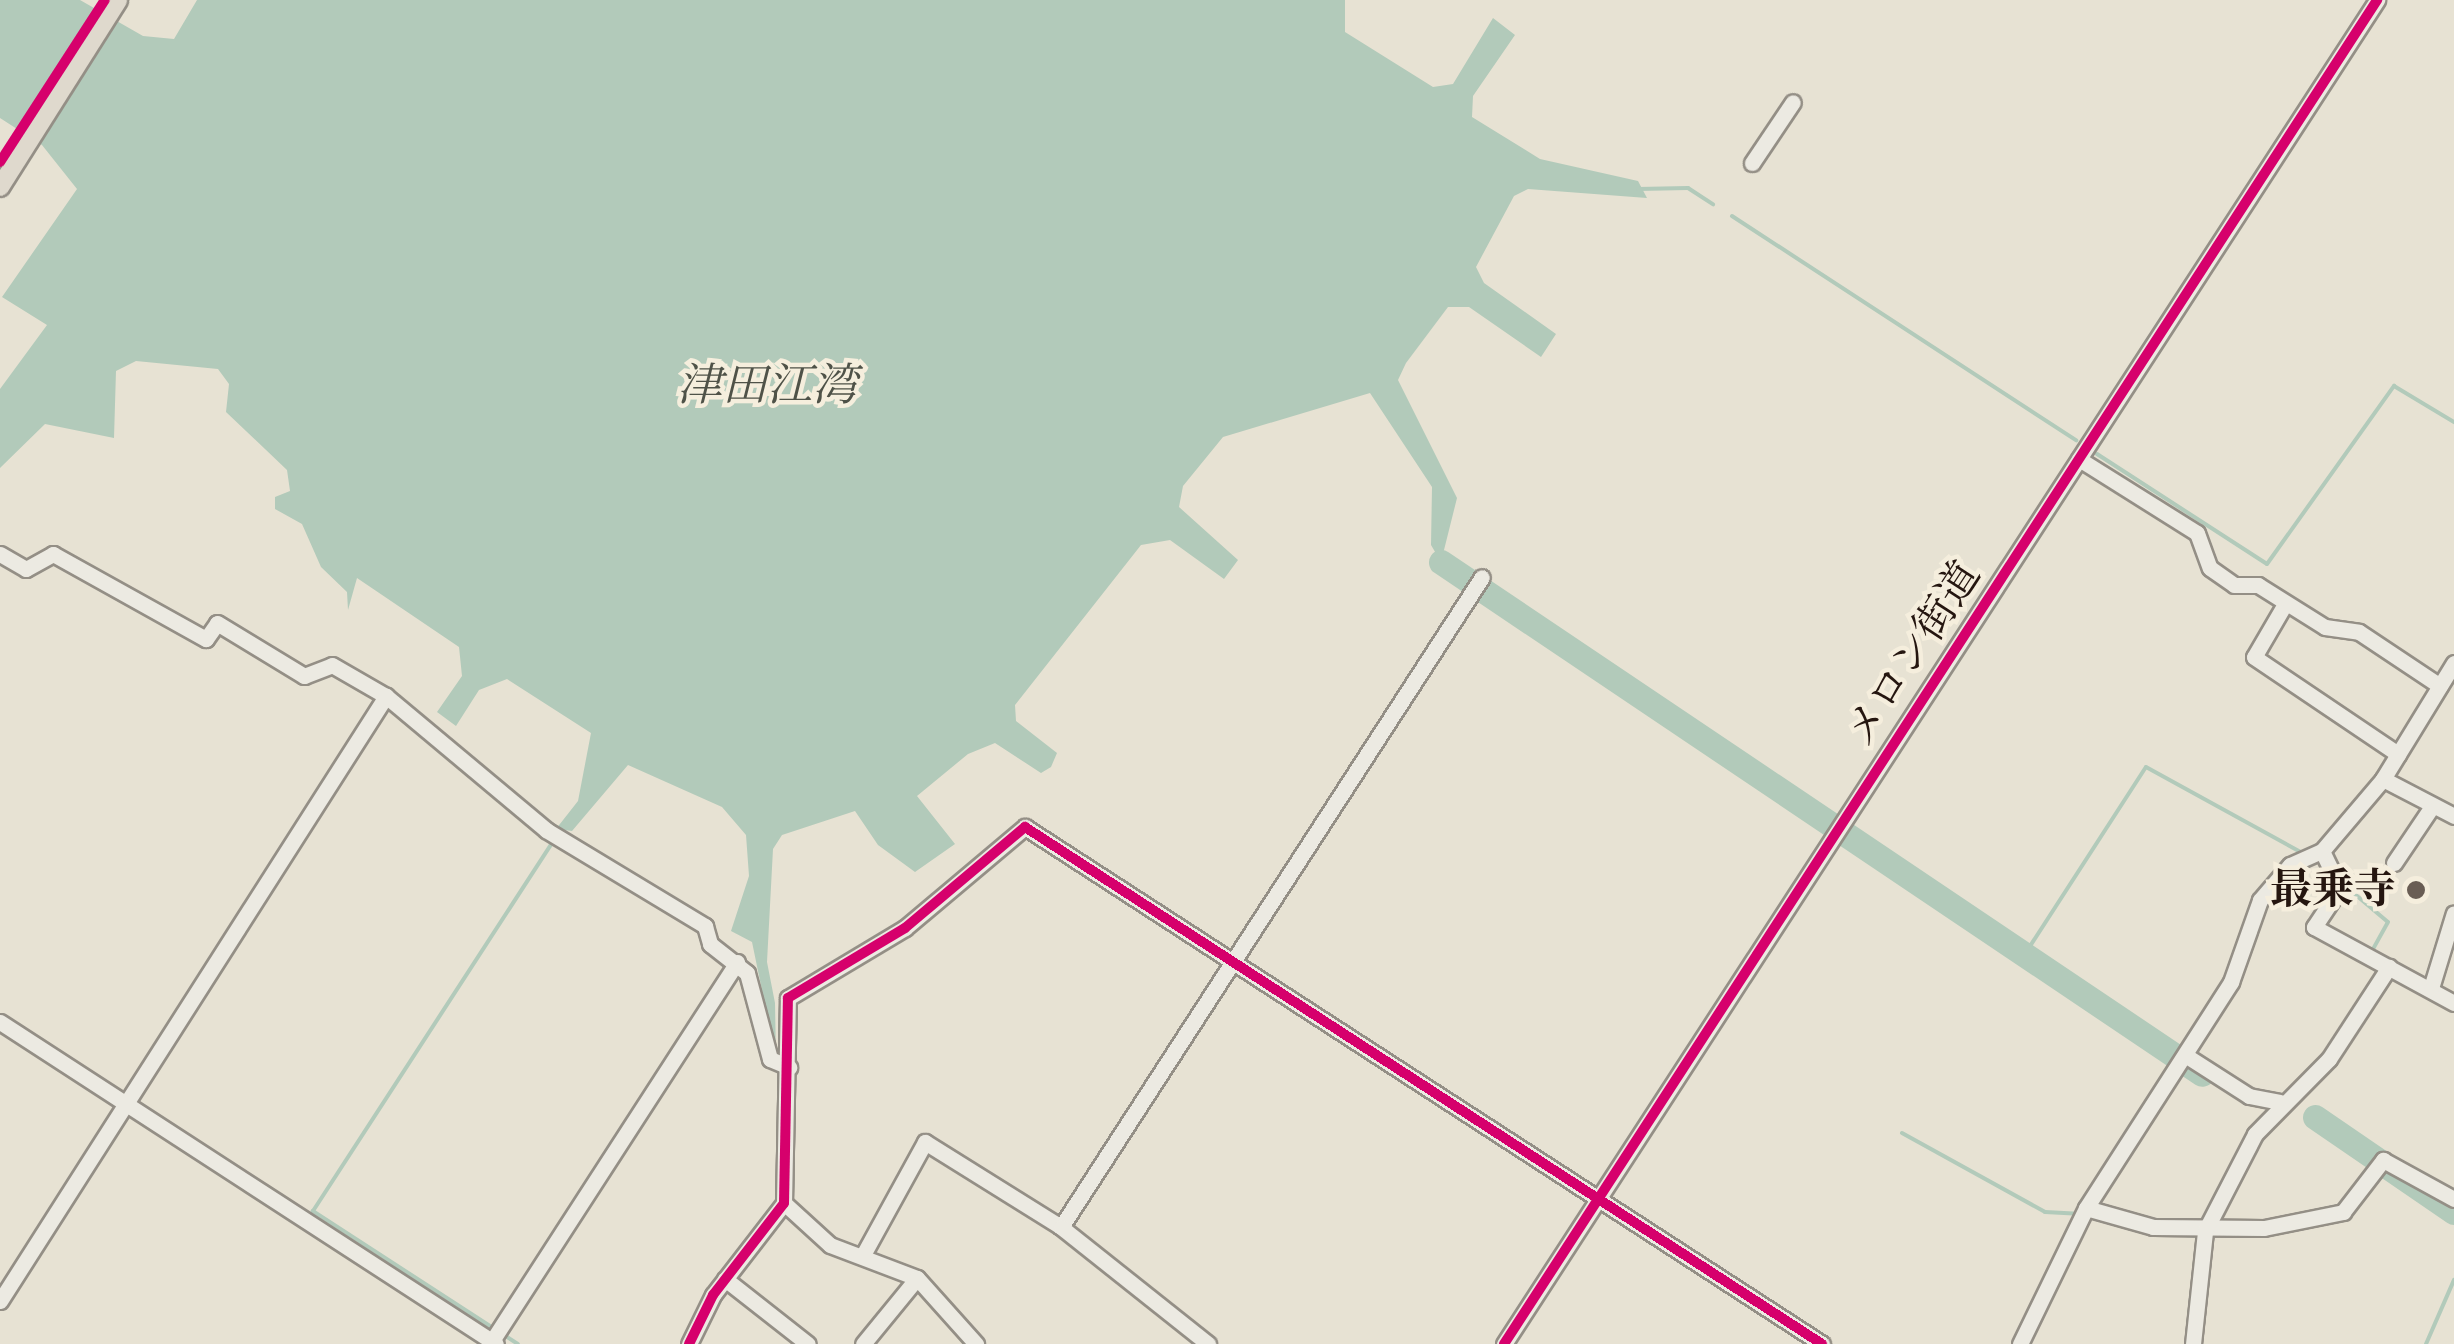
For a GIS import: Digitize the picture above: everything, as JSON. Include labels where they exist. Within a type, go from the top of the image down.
[{"type":"main road","points":[[0,187],[113,8]]},
{"type":"street","name":"メロン街道","points":[[1504,1344],[2377,0]]},
{"type":"street","points":[[1752,163],[1793,102]]},
{"type":"street","points":[[2079,460],[2196,533],[2210,568],[2286,604],[2324,628],[2360,632],[2440,686]]},
{"type":"street","points":[[0,554],[26,569],[53,554],[206,639],[217,623],[304,676],[332,665],[386,696],[546,830],[705,926],[710,944],[737,962],[770,1059],[789,1067]]},
{"type":"street","points":[[1061,1227],[1482,577]]},
{"type":"street","points":[[2286,604],[2254,657],[2398,754]]},
{"type":"street","points":[[2020,1344],[2086,1208],[2231,982],[2260,900],[2290,865],[2322,852],[2384,779],[2454,664]]},
{"type":"street","points":[[0,1301],[122,1102],[386,696]]},
{"type":"street","points":[[2384,779],[2432,808],[2454,816]]},
{"type":"street","points":[[2394,863],[2432,808]]},
{"type":"street","points":[[689,1344],[724,1279],[784,1203],[794,988],[905,928],[1025,827],[1236,960],[1822,1344]]},
{"type":"street","points":[[2322,852],[2340,888],[2314,927],[2454,1003]]},
{"type":"street","points":[[2431,988],[2454,913]]},
{"type":"street","points":[[0,1022],[495,1338],[737,962]]},
{"type":"street","points":[[2193,1344],[2205,1230],[2279,1102],[2330,1059],[2389,967]]},
{"type":"street","points":[[2183,1059],[2250,1096],[2279,1102]]},
{"type":"street","points":[[862,1255],[925,1142],[1061,1227],[1208,1344]]},
{"type":"street","points":[[2086,1208],[2205,1230],[2343,1212],[2378,1167],[2394,1162],[2454,1200]]},
{"type":"street","points":[[784,1203],[830,1245],[917,1278],[976,1344]]},
{"type":"street","points":[[863,1344],[917,1278]]},
{"type":"street","points":[[724,1279],[808,1344]]},
{"type":"water","name":"津田江湾","points":[[0,0],[80,0],[143,36],[174,39],[197,0],[1345,0],[1345,32],[1433,87],[1453,84],[1493,18],[1515,35],[1473,96],[1472,117],[1540,159],[1638,181],[1647,198],[1528,189],[1514,196],[1476,267],[1484,283],[1556,334],[1541,357],[1469,307],[1448,307],[1406,363],[1398,380],[1457,498],[1441,562],[1431,545],[1432,487],[1370,393],[1223,437],[1183,486],[1179,507],[1238,560],[1224,579],[1170,540],[1141,545],[1015,705],[1016,721],[1057,753],[1051,767],[1041,773],[995,743],[968,754],[917,796],[955,844],[915,872],[878,845],[855,811],[782,835],[773,849],[767,962],[775,1003],[776,1058],[752,942],[731,931],[749,876],[746,835],[722,807],[628,765],[572,831],[556,829],[578,801],[591,733],[507,679],[479,690],[456,726],[437,712],[462,676],[459,647],[357,578],[348,610],[347,592],[321,567],[302,524],[275,509],[275,497],[290,491],[287,470],[226,412],[229,384],[218,369],[136,361],[116,371],[114,438],[45,424],[0,468],[0,389],[47,325],[2,297],[77,189],[42,145],[0,118]]},
{"type":"waterway","points":[[1638,189],[1688,188],[1713,204]]},
{"type":"waterway","points":[[1732,216],[2076,440]]},
{"type":"waterway","points":[[2097,454],[2267,564],[2394,386],[2454,422]]},
{"type":"waterway","points":[[1441,562],[2202,1074]]},
{"type":"waterway","points":[[2023,957],[2146,767],[2304,854]]},
{"type":"waterway","points":[[493,1328],[313,1211],[552,843]]},
{"type":"waterway","points":[[2344,885],[2388,922],[2372,951]]},
{"type":"waterway","points":[[2315,1117],[2454,1212]]},
{"type":"waterway","points":[[1902,1133],[2045,1212],[2078,1214]]},
{"type":"waterway","points":[[2088,1216],[2131,1229]]},
{"type":"waterway","points":[[2170,1234],[2200,1236]]},
{"type":"waterway","points":[[2426,1344],[2454,1280]]},
{"type":"waterway","points":[[501,1333],[518,1344]]},
{"type":"cycle path","points":[[0,162],[105,0]]},
{"type":"cycle path","points":[[1504,1344],[2377,0]]},
{"type":"cycle path","points":[[689,1344],[713,1295],[784,1203],[788,998],[905,928],[1025,827],[1822,1344]]},
{"type":"place","name":"最乗寺","points":[[2416,890]]}]
